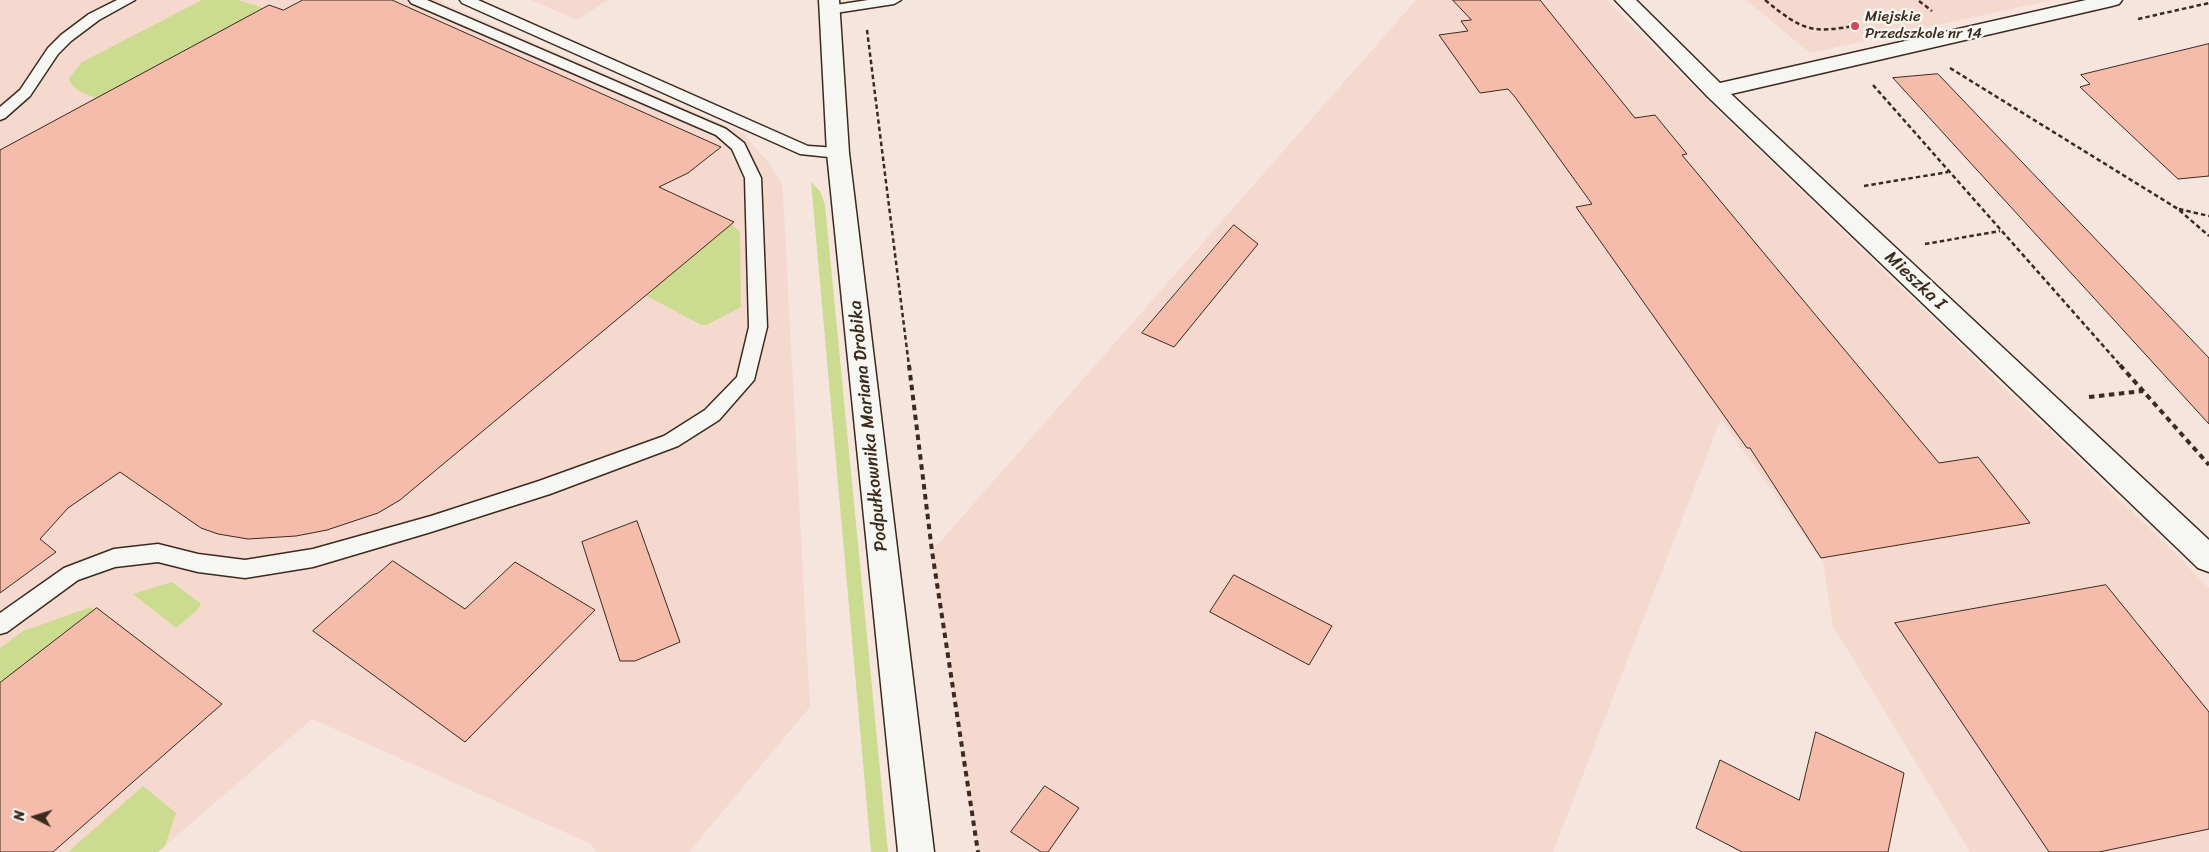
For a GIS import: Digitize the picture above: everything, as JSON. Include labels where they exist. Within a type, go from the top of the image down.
[{"type":"street","name":"Mieszka I","points":[[1624,0],[1714,91],[2209,559]]},
{"type":"street","points":[[1714,91],[2112,0]]},
{"type":"street","name":"Podpułkownika Mariana Drobika","points":[[829,5],[838,153],[916,852]]},
{"type":"lane","points":[[0,115],[25,93],[53,51],[66,38],[94,17],[128,0]]},
{"type":"lane","points":[[0,625],[71,574],[114,558],[158,553],[198,563],[245,569],[313,558],[431,524],[543,488],[671,441],[712,415],[745,380],[758,327],[753,178],[739,146],[721,132],[416,0]]},
{"type":"lane","points":[[467,0],[806,151],[838,153]]},
{"type":"lane","points":[[829,5],[865,4],[894,0]]},
{"type":"path","points":[[1765,0],[1795,25],[1802,28],[1822,31],[1861,25]]},
{"type":"path","points":[[1919,1],[1933,11]]},
{"type":"path","points":[[865,4],[932,551],[978,852]]},
{"type":"path","points":[[1924,13],[1940,10]]},
{"type":"path","points":[[1942,63],[2178,209],[2209,236]]},
{"type":"path","points":[[1872,84],[2209,465]]},
{"type":"path","points":[[1825,195],[1888,181],[1949,172]]},
{"type":"path","points":[[2178,209],[2209,216]]},
{"type":"path","points":[[1887,254],[1950,238],[2000,230]]},
{"type":"path","points":[[2045,403],[2143,391]]},
{"type":"shaded area","points":[[0,0],[444,0],[441,2],[743,133],[768,162],[782,184],[783,192],[810,707],[689,852],[597,852],[591,844],[312,719],[158,852],[0,852]]},
{"type":"shaded area","points":[[531,0],[608,0],[577,20]]},
{"type":"shaded area","points":[[1416,0],[1607,0],[1704,97],[2209,588],[2209,852],[1970,852],[1833,626],[1823,562],[1721,419],[1553,852],[978,852],[932,551]]},
{"type":"shaded area","name":"Miejskie Przedszkole nr 14","points":[[1746,0],[2052,0],[1810,53]]},
{"type":"green space","points":[[202,0],[237,0],[264,8],[96,98],[73,86],[69,78],[82,62]]},
{"type":"green space","points":[[811,182],[820,191],[825,205],[888,852],[871,852]]},
{"type":"green space","points":[[731,224],[740,232],[741,307],[707,325],[701,325],[645,295]]},
{"type":"green space","points":[[172,582],[201,604],[197,610],[176,628],[133,594]]},
{"type":"green space","points":[[91,607],[94,610],[0,683],[0,648],[23,631]]},
{"type":"green space","points":[[143,786],[176,813],[165,846],[158,852],[68,852]]},
{"type":"building","points":[[303,0],[392,0],[721,147],[688,173],[659,187],[734,222],[400,500],[378,513],[327,530],[296,536],[248,539],[218,534],[201,528],[120,472],[68,508],[40,539],[56,552],[0,593],[0,150],[269,5],[283,10]]},
{"type":"building","points":[[1453,0],[1540,0],[1635,118],[1655,115],[1687,154],[1682,155],[1939,463],[1978,457],[2030,523],[1821,558],[1750,448],[1747,448],[1576,207],[1592,204],[1515,97],[1508,89],[1480,93],[1439,35],[1468,31],[1461,21],[1471,20]]},
{"type":"building","points":[[2209,44],[2209,176],[2178,179],[2080,87],[2090,84],[2081,75]]},
{"type":"building","points":[[1938,74],[2209,358],[2209,424],[1893,78]]},
{"type":"building","points":[[1234,225],[1258,244],[1174,347],[1142,333]]},
{"type":"building","points":[[637,521],[680,642],[635,661],[620,661],[582,542]]},
{"type":"building","points":[[393,561],[465,609],[515,562],[595,610],[465,742],[313,631]]},
{"type":"building","points":[[1234,575],[1332,626],[1309,665],[1210,612]]},
{"type":"building","points":[[2106,585],[2209,712],[2209,829],[2099,852],[2049,852],[1895,623]]},
{"type":"building","points":[[97,608],[222,704],[53,852],[0,852],[0,683]]},
{"type":"building","points":[[1816,732],[1904,773],[1888,852],[1742,852],[1696,828],[1720,760],[1799,800]]},
{"type":"building","points":[[1045,786],[1079,808],[1048,852],[1041,852],[1011,832]]},
{"type":"place","name":"Miejskie Przedszkole nr 14","points":[[1855,26]]}]
